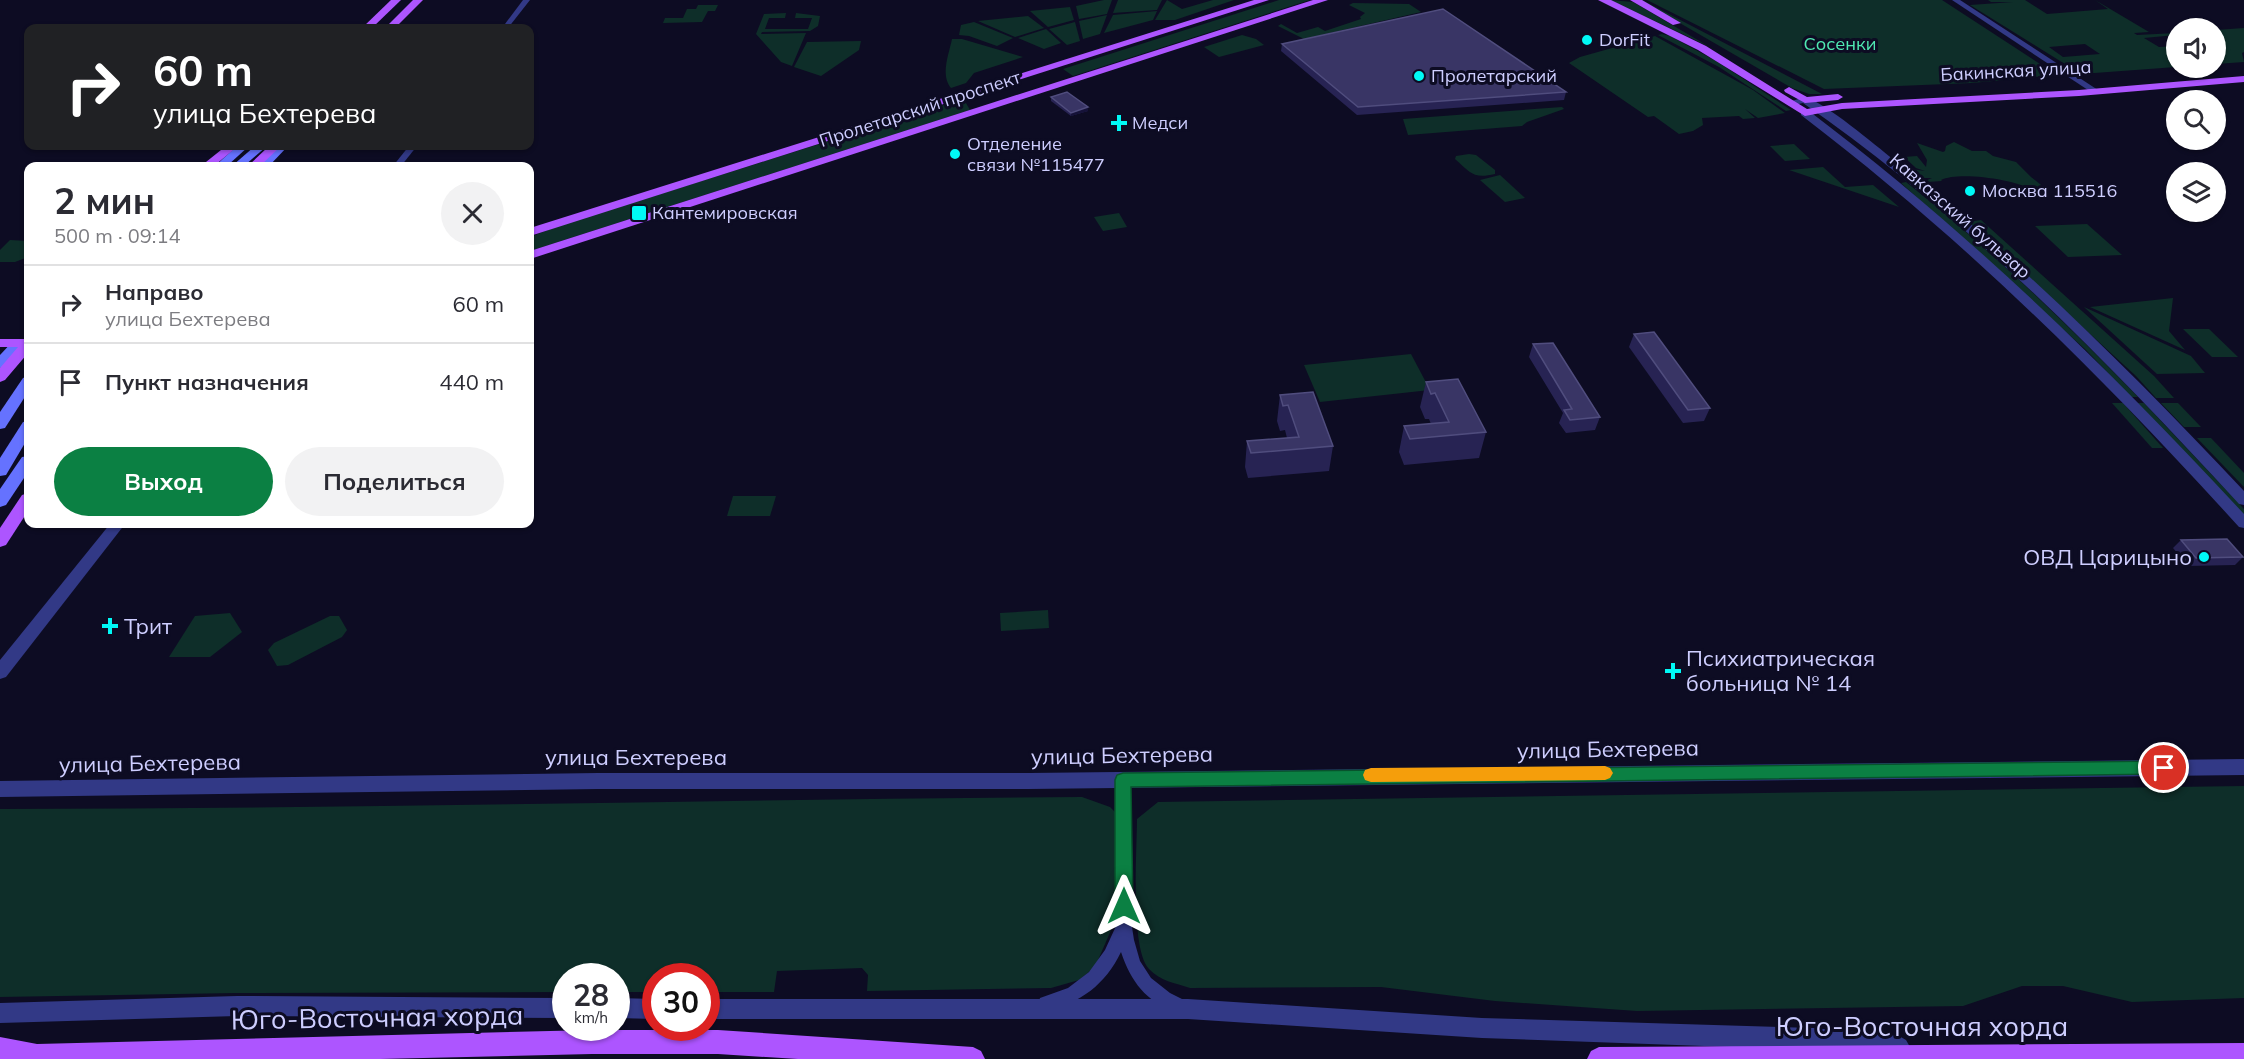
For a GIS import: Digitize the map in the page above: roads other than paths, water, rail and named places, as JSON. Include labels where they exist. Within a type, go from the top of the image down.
[{"type":"main road","points":[[371,24],[396,0]]},
{"type":"main road","points":[[395,24],[418,0]]},
{"type":"main road","name":"Пролетарский проспект","points":[[534,231],[1264,0]]},
{"type":"main road","name":"Пролетарский проспект","points":[[534,254],[1323,0]]},
{"type":"main road","name":"Кавказский бульвар","points":[[1603,0],[1702,48],[1790,103],[1805,107]]},
{"type":"main road","name":"Кавказский бульвар","points":[[1635,0],[1805,107]]},
{"type":"main road","name":"Бакинская улица","points":[[1805,107],[2244,70]]},
{"type":"main road","name":"Бакинская улица","points":[[1805,107],[1820,110],[1900,102],[2097,92],[2244,79]]},
{"type":"main road","points":[[212,162],[227,150]]},
{"type":"main road","points":[[225,162],[239,150]]},
{"type":"main road","points":[[243,162],[256,150]]},
{"type":"main road","points":[[258,162],[271,150]]},
{"type":"main road","points":[[267,162],[278,150]]},
{"type":"main road","points":[[2,354],[24,343]]},
{"type":"main road","points":[[0,377],[24,344]]},
{"type":"main road","points":[[2,354],[24,356]]},
{"type":"main road","points":[[0,422],[24,387]]},
{"type":"main road","points":[[0,422],[24,419]]},
{"type":"main road","points":[[0,471],[24,432]]},
{"type":"main road","points":[[0,501],[24,467]]},
{"type":"main road","points":[[0,541],[24,505]]},
{"type":"main road","name":"Юго-Восточная хорда","points":[[0,1049],[37,1056],[592,1042],[718,1042],[973,1059]]},
{"type":"main road","name":"Юго-Восточная хорда","points":[[1599,1059],[2244,1055]]},
{"type":"main road","points":[[0,1056],[37,1056]]},
{"type":"street","points":[[508,24],[527,0]]},
{"type":"street","points":[[1955,0],[2097,92]]},
{"type":"street","name":"Кавказский бульвар","points":[[1805,107],[2007,280],[2110,381],[2244,523]]},
{"type":"street","name":"Кавказский бульвар","points":[[1820,110],[1924,191],[2055,306],[2150,400],[2244,500]]},
{"type":"street","points":[[0,672],[115,528]]},
{"type":"street","name":"улица Бехтерева","points":[[0,789],[657,780],[1123,780],[2244,767]]},
{"type":"street","points":[[1123,780],[1124,927],[1127,949],[1146,987],[1162,999],[1188,1009]]},
{"type":"street","points":[[1019,1011],[1054,1002],[1077,991],[1098,976],[1115,952],[1124,927]]},
{"type":"street","points":[[0,1013],[237,1006],[552,1008]]},
{"type":"street","points":[[720,1009],[1019,1011],[1188,1009],[1482,1028],[1812,1039],[1995,1056]]},
{"type":"place","name":"DorFit","points":[[1587,40]]},
{"type":"place","name":"Пролетарский","points":[[1419,76]]},
{"type":"place","name":"Медси","points":[[1119,123]]},
{"type":"place","name":"Отделение связи №115477","points":[[955,154]]},
{"type":"place","name":"Москва 115516","points":[[1970,191]]},
{"type":"place","name":"Кантемировская","points":[[639,213]]},
{"type":"place","name":"ОВД Царицыно","points":[[2204,557]]},
{"type":"place","name":"Трит","points":[[110,626]]},
{"type":"place","name":"Психиатрическая больница № 14","points":[[1673,671]]},
{"type":"park label","name":"Сосенки","points":[[1840,44]]}]
